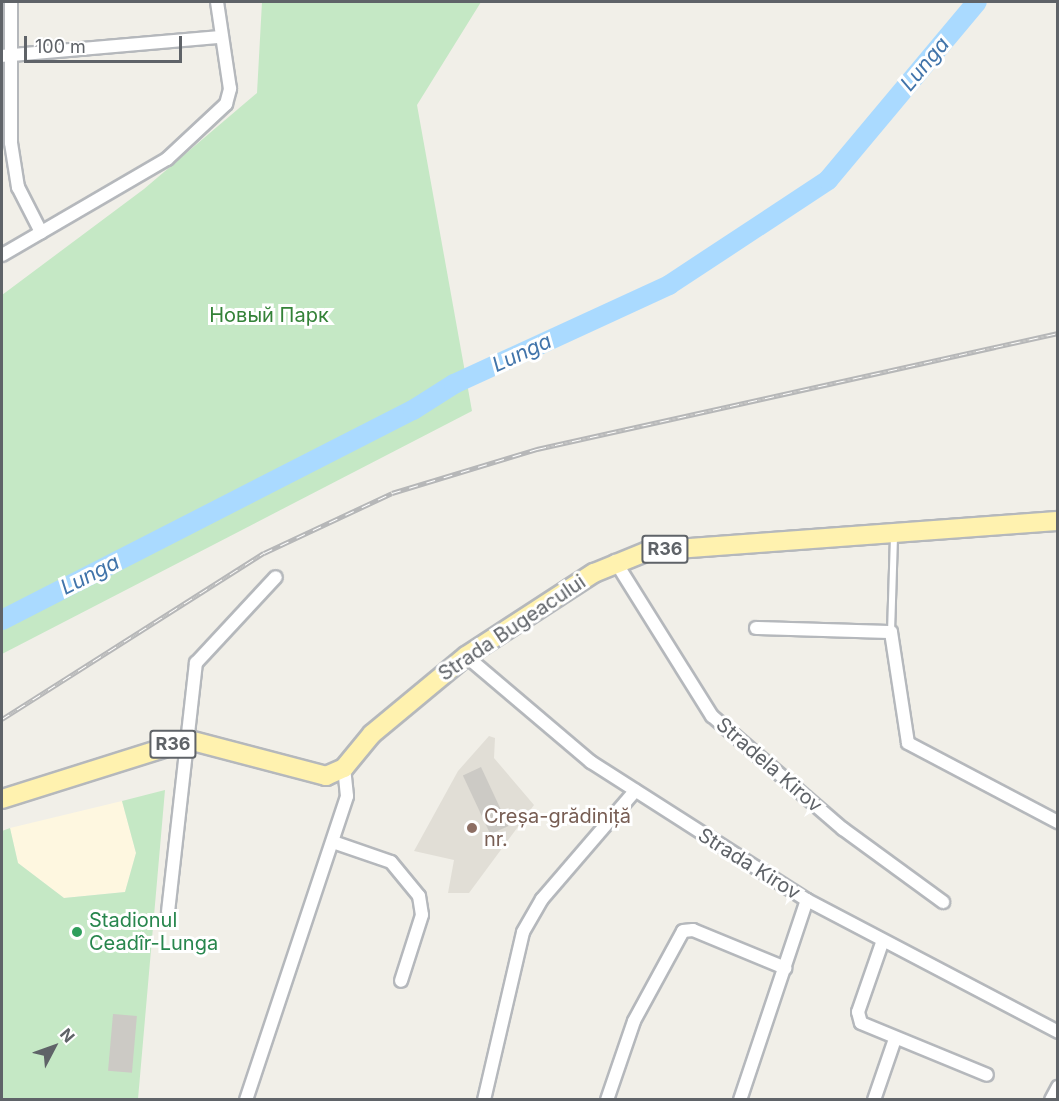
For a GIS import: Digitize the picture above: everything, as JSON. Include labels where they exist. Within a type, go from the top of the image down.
[{"type":"main road","name":"Strada Bugeacului","points":[[344,768],[372,734],[466,656],[615,561],[674,548],[894,535],[1058,521]]},
{"type":"main road","name":"R36","points":[[2,799],[189,740],[223,745],[313,776],[344,768]]},
{"type":"street","points":[[11,2],[6,56],[14,164],[18,187],[41,232]]},
{"type":"street","points":[[2,255],[167,159],[226,105],[230,89],[220,37],[217,2]]},
{"type":"street","points":[[6,56],[220,37]]},
{"type":"street","name":"Stradela Kirov","points":[[615,561],[712,716],[843,829],[943,902]]},
{"type":"street","points":[[168,912],[196,663],[276,577]]},
{"type":"street","points":[[756,628],[891,632],[908,744],[1058,822]]},
{"type":"street","name":"Strada Kirov","points":[[466,656],[546,728],[635,791],[807,900],[882,943],[1058,1032]]},
{"type":"street","points":[[246,1100],[347,796],[344,768]]},
{"type":"street","points":[[484,1100],[523,932],[542,899],[635,791]]},
{"type":"street","points":[[333,842],[391,862],[419,896],[422,915],[401,981]]},
{"type":"street","points":[[740,1100],[807,900]]},
{"type":"street","points":[[607,1100],[634,1021],[683,931],[693,930],[785,968]]},
{"type":"street","points":[[882,943],[858,1012],[861,1023],[895,1039],[987,1075]]},
{"type":"street","points":[[874,1100],[895,1039]]},
{"type":"street","points":[[1051,1100],[1058,1087]]},
{"type":"lane","points":[[891,632],[894,535]]},
{"type":"shaded area","name":"Creșa-grădiniță nr.","points":[[489,736],[495,738],[494,758],[534,805],[469,893],[448,893],[454,860],[414,851],[458,771]]},
{"type":"shaded area","points":[[122,801],[136,853],[125,892],[64,898],[18,863],[10,828]]},
{"type":"green space","name":"Новый Парк","points":[[262,2],[481,2],[417,105],[472,411],[2,654],[2,295],[144,189],[257,93]]},
{"type":"green space","name":"Stadionul Ceadîr-Lunga","points":[[165,790],[138,1099],[2,1099],[2,831],[10,828],[18,863],[64,898],[125,892],[136,853],[122,801]]},
{"type":"building","points":[[481,767],[508,826],[490,834],[463,775]]},
{"type":"building","points":[[113,1014],[137,1016],[132,1073],[108,1071]]},
{"type":"waterway","name":"Lunga","points":[[2,620],[413,410],[454,384],[669,285],[828,180],[977,2]]},
{"type":"railway","points":[[2,719],[264,553],[392,493],[537,449],[1058,333]]},
{"type":"place","name":"Creșa-grădiniță nr.","points":[[472,828]]},
{"type":"place","name":"Stadionul Ceadîr-Lunga","points":[[77,932]]}]
